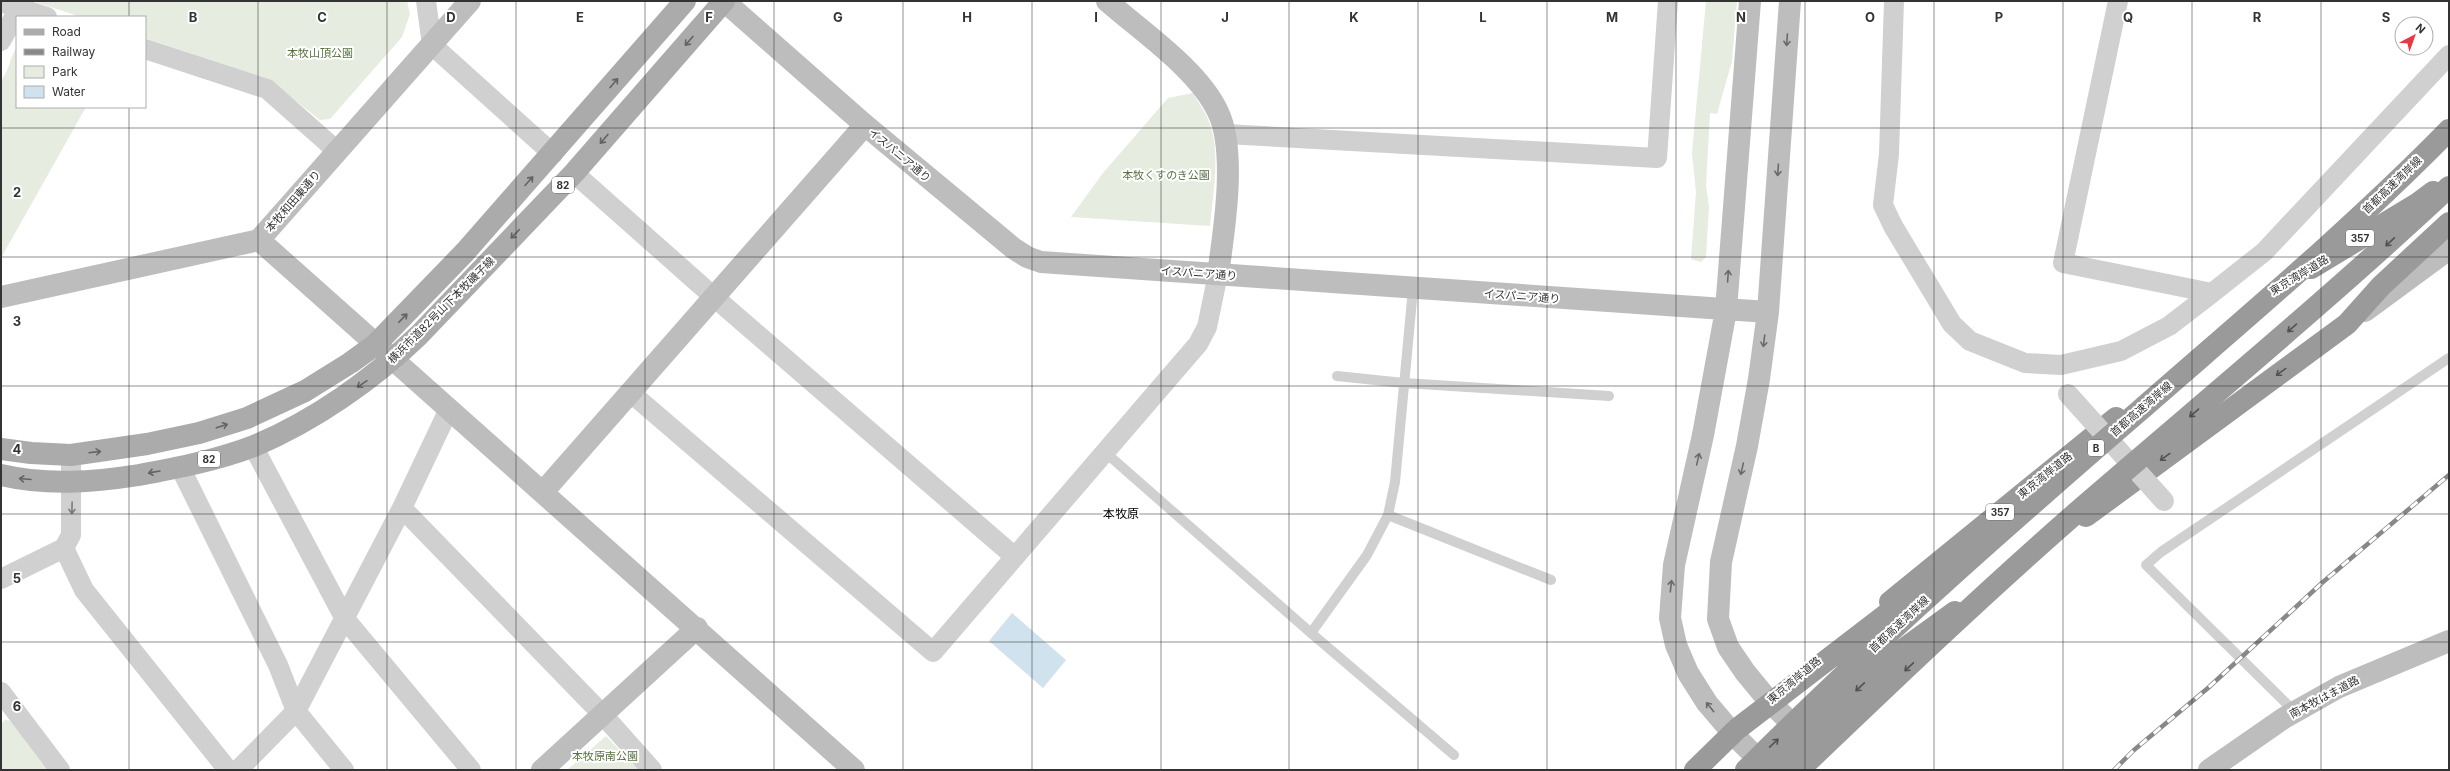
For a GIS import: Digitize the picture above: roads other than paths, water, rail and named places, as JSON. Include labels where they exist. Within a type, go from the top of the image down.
[{"type":"highway","name":"首都高速湾岸線","points":[[1746,770],[1910,614],[2048,490],[2306,266],[2376,202],[2449,129]]},
{"type":"highway","name":"東京湾岸道路","points":[[1701,770],[1768,700],[2269,293],[2417,204],[2449,180]]},
{"type":"highway","points":[[1799,770],[1937,640],[2075,515],[2328,298],[2449,187]]},
{"type":"highway","points":[[1774,770],[1882,665],[2347,324],[2382,286],[2449,223]]},
{"type":"highway","points":[[1695,770],[1737,729],[2048,490]]},
{"type":"main road","name":"横浜市道82号山下本牧磯子線","points":[[1,449],[31,453],[71,455],[147,444],[199,433],[247,418],[305,391],[375,345],[465,252],[553,154],[685,1]]},
{"type":"main road","name":"横浜市道82号山下本牧磯子線","points":[[1,475],[72,483],[97,482],[180,467],[253,446],[319,412],[367,381],[393,360],[574,173],[724,1]]},
{"type":"street","points":[[426,1],[432,45],[553,154]]},
{"type":"street","name":"本牧和田東通り","points":[[1,297],[259,240],[470,1]]},
{"type":"street","name":"イスパニア通り","points":[[724,1],[865,126],[1013,248],[1027,257],[1053,264],[1768,312]]},
{"type":"street","points":[[631,393],[933,652],[1106,453],[1198,344],[1207,328],[1218,274],[1227,166],[1226,134],[1218,112],[1206,92],[1189,72],[1107,1]]},
{"type":"street","points":[[1226,134],[1657,158],[1668,1]]},
{"type":"street","points":[[1750,1],[1726,310],[1703,435],[1674,565],[1670,618],[1676,645],[1688,673],[1706,703],[1735,736],[1769,770]]},
{"type":"street","points":[[1790,1],[1768,312],[1759,379],[1747,446],[1721,562],[1718,619],[1728,647],[1745,672],[1768,700],[1806,738]]},
{"type":"street","points":[[1894,1],[1889,154],[1883,205],[1893,226],[1952,324],[1970,341],[2025,363],[2061,365],[2121,351],[2169,326],[2264,252],[2449,55]]},
{"type":"street","points":[[2118,1],[2063,263],[2212,293]]},
{"type":"street","points":[[1,41],[10,5],[44,16]]},
{"type":"street","points":[[146,49],[267,89],[337,151]]},
{"type":"street","points":[[543,492],[865,126]]},
{"type":"street","points":[[2269,293],[2366,210],[2449,129]]},
{"type":"street","points":[[574,173],[714,297],[1015,557]]},
{"type":"street","points":[[259,240],[375,345],[697,628],[854,770]]},
{"type":"street","points":[[2347,324],[2449,249]]},
{"type":"street","points":[[2068,394],[2164,501]]},
{"type":"street","points":[[238,770],[296,711],[402,508],[449,409]]},
{"type":"street","points":[[253,446],[345,619],[471,770]]},
{"type":"street","points":[[1,579],[64,548],[71,535],[71,455]]},
{"type":"street","points":[[180,467],[278,665],[296,711],[344,770]]},
{"type":"street","points":[[402,508],[603,715],[652,770]]},
{"type":"street","points":[[64,548],[84,590],[228,770]]},
{"type":"street","points":[[542,770],[697,628]]},
{"type":"street","name":"南本牧はま道路","points":[[2209,770],[2295,712],[2339,687],[2449,641]]},
{"type":"street","points":[[1,692],[8,715],[60,770]]},
{"type":"lane","points":[[1311,633],[1367,555],[1388,515],[1395,482],[1412,289]]},
{"type":"lane","points":[[2295,712],[2146,565],[2161,552],[2449,358]]},
{"type":"lane","points":[[1337,376],[1404,383],[1609,396]]},
{"type":"lane","points":[[1106,453],[1311,633],[1454,755]]},
{"type":"lane","points":[[1388,515],[1551,580]]},
{"type":"water","points":[[1012,613],[1066,660],[1043,688],[989,641]]},
{"type":"railway","points":[[2114,770],[2134,750],[2208,688],[2323,582],[2449,475]]},
{"type":"district","name":"本牧原","points":[[1121,514]]},
{"type":"park label","name":"本牧山頂公園","points":[[320,53]]},
{"type":"park label","name":"本牧くすのき公園","points":[[1166,175]]},
{"type":"park label","name":"本牧原南公園","points":[[605,756]]}]
